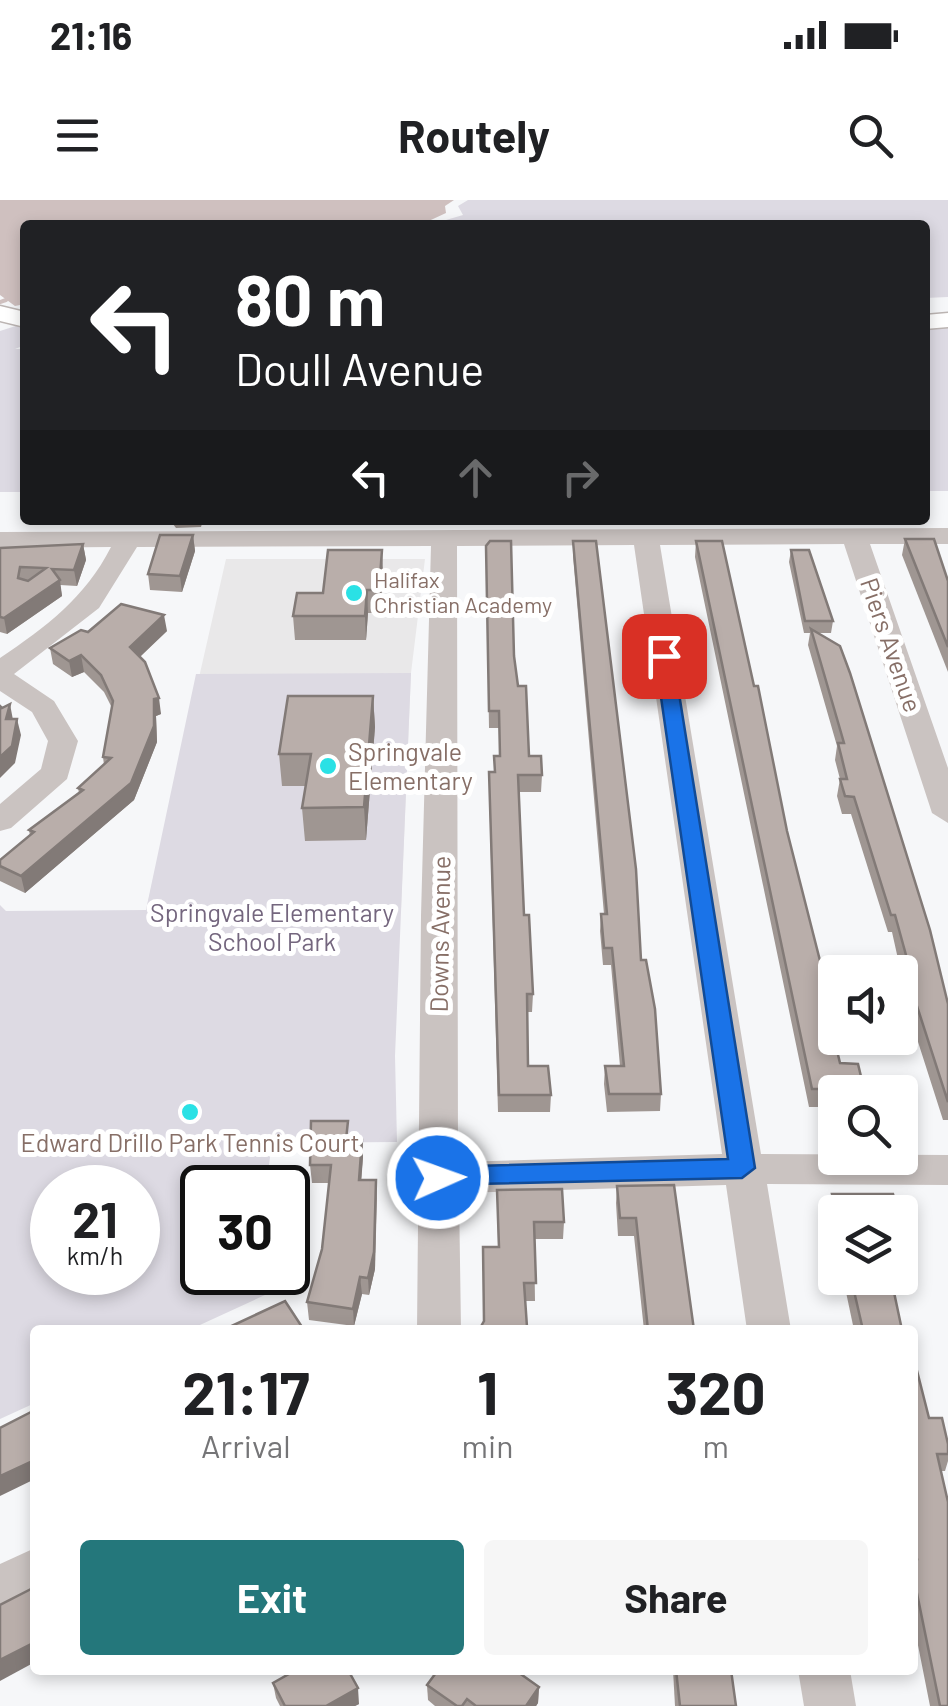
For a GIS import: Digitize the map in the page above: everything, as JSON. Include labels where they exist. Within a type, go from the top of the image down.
[{"type":"street","name":"Piers Avenue","points":[[854,535],[948,812]]},
{"type":"street","points":[[0,540],[948,536]]},
{"type":"street","name":"Downs Avenue","points":[[439,1325],[444,538]]},
{"type":"street","points":[[646,538],[768,1325]]},
{"type":"street","points":[[0,821],[56,772],[62,741],[44,706],[0,674],[77,618],[108,582],[128,540]]},
{"type":"street","points":[[438,1178],[742,1168],[948,1170]]},
{"type":"street","points":[[0,1588],[30,1573]]},
{"type":"street","points":[[825,1675],[830,1706]]},
{"type":"shaded area","points":[[0,200],[454,200],[445,206],[446,213],[431,220],[20,220],[20,305],[15,306],[0,295]]},
{"type":"shaded area","points":[[226,559],[425,559],[411,673],[401,909],[146,910]]},
{"type":"green space","points":[[468,200],[948,200],[948,297],[930,298],[930,220],[446,220],[463,215],[458,206]]},
{"type":"green space","points":[[20,325],[20,347],[15,349],[20,349],[20,492],[0,492],[0,331]]},
{"type":"green space","points":[[948,326],[948,491],[930,491],[930,328]]},
{"type":"green space","name":"Springvale Elementary School Park","points":[[411,673],[395,1056],[397,1142],[272,1143],[269,1165],[180,1165],[180,1295],[265,1295],[200,1325],[30,1325],[30,1405],[0,1419],[0,905],[6,911],[146,910],[196,674]]},
{"type":"building","points":[[160,535],[193,535],[180,576],[148,574]]},
{"type":"building","points":[[905,539],[934,539],[948,581],[948,647]]},
{"type":"building","points":[[490,541],[511,541],[518,686],[526,686],[529,756],[541,756],[542,775],[518,775],[524,915],[529,915],[533,994],[527,994],[528,1066],[548,1066],[551,1095],[499,1095],[489,772],[495,772],[494,756],[500,756],[499,711],[489,711],[486,546]]},
{"type":"building","points":[[573,541],[596,541],[636,869],[641,960],[646,960],[655,1009],[661,1094],[609,1094],[605,1066],[624,1066],[612,948],[604,948],[601,914],[607,914]]},
{"type":"building","points":[[696,541],[722,541],[754,686],[758,686],[787,831],[819,955],[818,1055],[838,1055],[840,1063],[858,1064],[861,1075],[818,1075],[818,1089],[812,1089]]},
{"type":"building","points":[[83,544],[74,570],[52,569],[60,580],[4,618],[0,617],[0,548]],"holes":[[[20,567],[46,568],[28,581],[18,578]]]},
{"type":"building","points":[[328,550],[382,550],[379,590],[367,590],[365,616],[293,616],[297,593],[323,593]]},
{"type":"building","points":[[791,550],[809,550],[833,621],[805,621]]},
{"type":"building","points":[[121,604],[164,615],[130,647],[145,662],[159,698],[154,699],[154,726],[131,783],[21,876],[0,866],[0,860],[34,832],[29,830],[83,790],[78,788],[111,758],[103,757],[113,701],[101,675],[81,655],[69,661],[50,648],[81,630],[88,632]]},
{"type":"building","points":[[811,629],[840,646],[930,930],[948,1004],[948,1102],[918,1009],[918,955],[906,955],[854,797],[845,796],[840,779],[847,779],[838,743],[844,743]]},
{"type":"building","name":"Springvale Elementary","points":[[288,696],[373,696],[364,807],[302,808],[311,754],[279,754]]},
{"type":"building","points":[[10,704],[6,719],[17,719],[12,746],[0,757],[0,706]]},
{"type":"building","points":[[311,1121],[348,1121],[346,1140],[362,1140],[359,1180],[376,1180],[374,1252],[368,1278],[360,1277],[353,1309],[307,1302],[322,1249],[331,1165],[310,1165]]},
{"type":"building","points":[[674,1185],[693,1325],[647,1325],[636,1218],[620,1218],[617,1186]]},
{"type":"building","points":[[562,1189],[564,1222],[534,1222],[536,1283],[524,1283],[527,1325],[482,1325],[483,1247],[499,1247],[497,1190]]},
{"type":"building","points":[[855,1295],[895,1295],[901,1325],[862,1325]]},
{"type":"building","points":[[285,1301],[301,1325],[234,1325]]},
{"type":"building","points":[[918,1375],[929,1418],[942,1418],[948,1444],[948,1454],[937,1454],[948,1502],[948,1706],[940,1706],[918,1598]]},
{"type":"building","points":[[30,1413],[30,1462],[0,1476],[0,1428]]},
{"type":"building","points":[[30,1590],[30,1645],[0,1660],[0,1605]]},
{"type":"building","points":[[287,1675],[351,1675],[358,1688],[326,1706],[285,1706],[273,1683]]},
{"type":"building","points":[[434,1675],[522,1675],[539,1687],[526,1706],[476,1706],[467,1699],[457,1706],[427,1685]]},
{"type":"building","points":[[677,1675],[732,1675],[736,1706],[680,1706]]},
{"type":"waterway","points":[[0,302],[6,300]]},
{"type":"place","name":"Halifax Christian Academy","points":[[354,593]]},
{"type":"place","name":"Springvale Elementary","points":[[328,766]]},
{"type":"place","name":"Edward Drillo Park Tennis Court","points":[[190,1112]]},
{"type":"route","points":[[438,1178],[742,1168],[664,656]]}]
